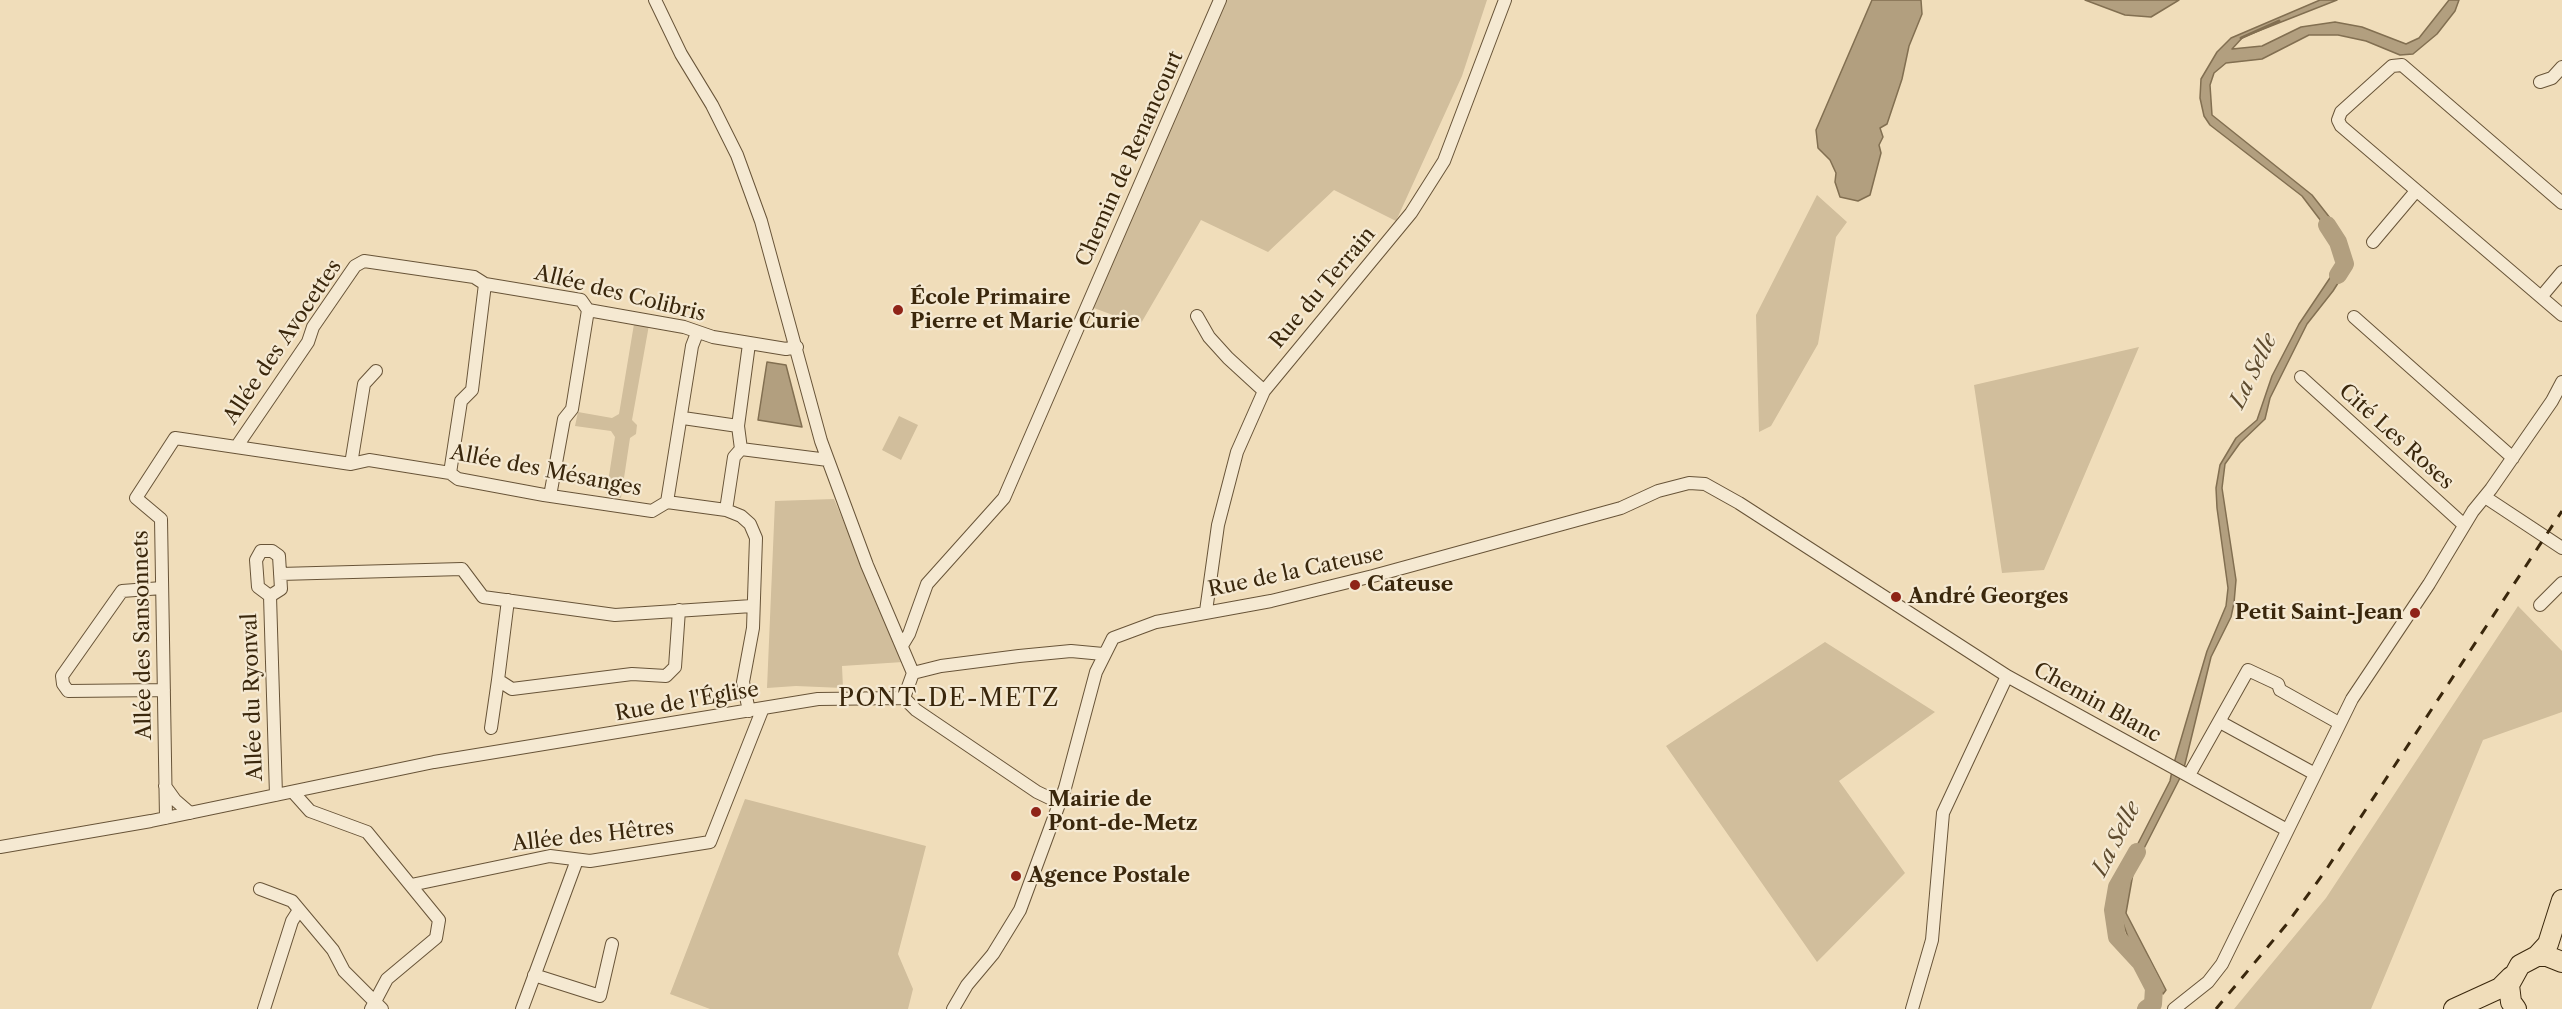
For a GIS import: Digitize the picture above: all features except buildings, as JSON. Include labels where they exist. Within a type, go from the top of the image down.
[{"type":"main road","points":[[2454,1009],[2500,988],[2520,965],[2536,956],[2548,944],[2562,900]]},
{"type":"main road","points":[[2536,956],[2547,956],[2562,962]]},
{"type":"main road","points":[[2504,1009],[2515,1009],[2510,994],[2511,977]]},
{"type":"street","points":[[656,0],[681,54],[712,105],[737,155],[761,221],[821,441],[867,565],[903,644],[913,673],[904,698],[916,710],[1019,779],[1060,803]]},
{"type":"street","name":"Chemin de Renancourt","points":[[903,644],[909,634],[927,584],[1004,498],[1220,0]]},
{"type":"street","name":"Rue du Terrain","points":[[1206,612],[1218,525],[1228,483],[1237,452],[1264,391],[1411,213],[1444,161],[1505,0]]},
{"type":"street","points":[[2562,203],[2402,65],[2397,63],[2341,112],[2338,120],[2341,126],[2562,315]]},
{"type":"street","points":[[2540,82],[2552,78],[2562,67]]},
{"type":"street","points":[[2373,242],[2416,191]]},
{"type":"street","name":"Allée des Colibris","points":[[364,261],[474,277],[484,284],[581,300],[588,310],[684,327],[698,333],[749,344],[786,349],[797,347]]},
{"type":"street","name":"Allée des Avocettes","points":[[237,446],[308,342],[313,327],[355,266],[364,261]]},
{"type":"street","points":[[2541,297],[2562,272]]},
{"type":"street","points":[[450,473],[461,402],[472,390],[484,284]]},
{"type":"street","points":[[550,496],[564,419],[572,409],[588,310]]},
{"type":"street","points":[[1197,316],[1209,337],[1264,391]]},
{"type":"street","points":[[2354,317],[2513,458]]},
{"type":"street","points":[[667,502],[692,346],[698,333]]},
{"type":"street","points":[[726,510],[734,457],[741,449],[738,426],[749,344]]},
{"type":"street","points":[[351,464],[364,384],[376,371]]},
{"type":"street","name":"Cité Les Roses","points":[[2301,377],[2464,525]]},
{"type":"street","points":[[2174,1009],[2208,982],[2222,964],[2339,723],[2464,525],[2513,458],[2562,382]]},
{"type":"street","points":[[682,418],[738,426]]},
{"type":"street","name":"Allée des Mésanges","points":[[156,466],[175,438],[351,464],[369,460],[450,473],[458,479],[550,496],[652,511],[667,502],[726,510],[741,516],[750,524],[756,538],[753,628],[744,682],[748,711]]},
{"type":"street","points":[[741,449],[828,460]]},
{"type":"street","name":"Allée des Sansonnets","points":[[156,466],[136,498],[161,519],[166,818]]},
{"type":"street","name":"Rue de la Cateuse","points":[[1103,654],[1113,638],[1156,622],[1271,601],[1373,576],[1621,508],[1658,491],[1689,483]]},
{"type":"street","name":"Chemin Blanc","points":[[1689,483],[1706,484],[1740,503],[2007,676],[2287,830]]},
{"type":"street","points":[[2485,497],[2562,548]]},
{"type":"street","name":"Allée du Ryonval","points":[[272,550],[279,556],[281,589],[270,596],[258,587],[256,560],[261,551],[272,550]]},
{"type":"street","points":[[280,574],[462,570],[483,597],[615,615],[752,606]]},
{"type":"street","points":[[2540,605],[2562,583]]},
{"type":"street","points":[[162,588],[122,591],[62,676],[63,684],[68,691],[164,690]]},
{"type":"street","name":"Allée du Ryonval","points":[[270,596],[276,795]]},
{"type":"street","points":[[491,728],[508,600]]},
{"type":"street","points":[[498,680],[512,689],[632,674],[666,676],[675,667],[679,610]]},
{"type":"street","points":[[913,673],[941,666],[1040,654],[1071,651],[1103,654],[1060,803],[1020,910],[1008,933],[967,985],[953,1009]]},
{"type":"street","points":[[2186,773],[2220,723],[2248,670],[2278,684],[2280,690],[2339,723]]},
{"type":"street","points":[[1912,1009],[1932,940],[1943,813],[2007,676]]},
{"type":"street","name":"Rue de l'Église","points":[[0,847],[166,818],[434,762],[818,699],[904,698]]},
{"type":"street","name":"Allée des Hêtres","points":[[411,885],[550,856],[565,856],[577,860],[601,859],[710,842],[763,708]]},
{"type":"street","points":[[2220,723],[2315,774]]},
{"type":"street","points":[[165,784],[175,800],[190,813]]},
{"type":"street","points":[[260,889],[288,898],[333,950],[344,971],[376,1006],[387,979],[433,942],[439,934],[439,920],[436,913],[367,832],[310,811],[293,792]]},
{"type":"street","points":[[522,1009],[577,860]]},
{"type":"street","points":[[264,1009],[292,921],[299,910]]},
{"type":"street","points":[[534,975],[600,996],[612,944]]},
{"type":"shaded area","points":[[1213,0],[1487,0],[1462,76],[1396,221],[1334,190],[1268,252],[1201,220],[1140,325],[1083,304]]},
{"type":"shaded area","points":[[1872,0],[1921,0],[1922,14],[1909,46],[1902,79],[1887,124],[1880,128],[1883,137],[1879,145],[1881,153],[1870,195],[1858,201],[1840,197],[1835,182],[1836,173],[1830,160],[1818,148],[1816,130]]},
{"type":"shaded area","points":[[2085,0],[2179,0],[2151,17],[2125,15]]},
{"type":"shaded area","points":[[2320,0],[2337,0],[2243,37],[2232,49],[2262,46],[2301,27],[2335,22],[2362,27],[2406,44],[2419,38],[2449,0],[2459,0],[2455,11],[2437,34],[2413,54],[2400,55],[2366,41],[2338,35],[2309,35],[2262,59],[2226,63],[2214,73],[2210,85],[2212,115],[2312,195],[2334,223],[2352,261],[2333,291],[2307,324],[2270,398],[2265,419],[2240,443],[2225,464],[2222,488],[2236,580],[2234,603],[2231,617],[2211,657],[2184,768],[2174,763],[2207,651],[2226,606],[2228,588],[2216,488],[2220,465],[2236,438],[2257,420],[2272,376],[2299,324],[2342,260],[2340,246],[2302,196],[2210,125],[2204,116],[2200,98],[2201,79],[2217,52],[2231,38]]},
{"type":"shaded area","points":[[1817,195],[1847,222],[1836,237],[1818,344],[1771,426],[1759,432],[1756,315]]},
{"type":"shaded area","points":[[634,324],[649,325],[632,420],[637,425],[636,434],[630,438],[621,498],[606,495],[615,437],[611,431],[575,426],[578,412],[612,418],[619,414]]},
{"type":"shaded area","points":[[2139,347],[2044,570],[2002,573],[1974,385]]},
{"type":"shaded area","points":[[767,362],[786,365],[802,427],[758,420]]},
{"type":"shaded area","points":[[899,416],[918,425],[901,460],[882,450]]},
{"type":"shaded area","points":[[834,499],[903,662],[842,666],[843,688],[796,686],[767,688],[775,501]]},
{"type":"shaded area","points":[[2518,606],[2562,651],[2562,712],[2483,740],[2371,1009],[2234,1009],[2326,898]]},
{"type":"shaded area","points":[[1825,642],[1935,712],[1839,781],[1905,873],[1817,962],[1666,746]]},
{"type":"shaded area","points":[[2172,771],[2181,776],[2134,868],[2126,913],[2166,990],[2163,994],[2129,940],[2118,909],[2128,863],[2170,781]]},
{"type":"shaded area","points":[[745,799],[926,846],[898,954],[913,989],[908,1009],[710,1009],[670,994]]},
{"type":"waterway","name":"La Selle","points":[[2241,38],[2279,21]]},
{"type":"waterway","name":"La Selle","points":[[2327,225],[2338,242],[2345,264],[2338,275]]},
{"type":"waterway","name":"La Selle","points":[[2137,852],[2117,887],[2113,910],[2117,937],[2141,963],[2154,988],[2153,1004],[2146,1009]]},
{"type":"railway","points":[[2216,1009],[2286,925],[2326,870],[2562,511]]},
{"type":"place","name":"École Primaire Pierre et Marie Curie","points":[[898,310]]},
{"type":"place","name":"Cateuse","points":[[1355,585]]},
{"type":"place","name":"André Georges","points":[[1896,597]]},
{"type":"place","name":"Petit Saint-Jean","points":[[2415,613]]},
{"type":"place","name":"Mairie de Pont-de-Metz","points":[[1036,812]]},
{"type":"place","name":"Agence Postale","points":[[1016,876]]},
{"type":"district","name":"PONT-DE-METZ","points":[[949,699]]}]
